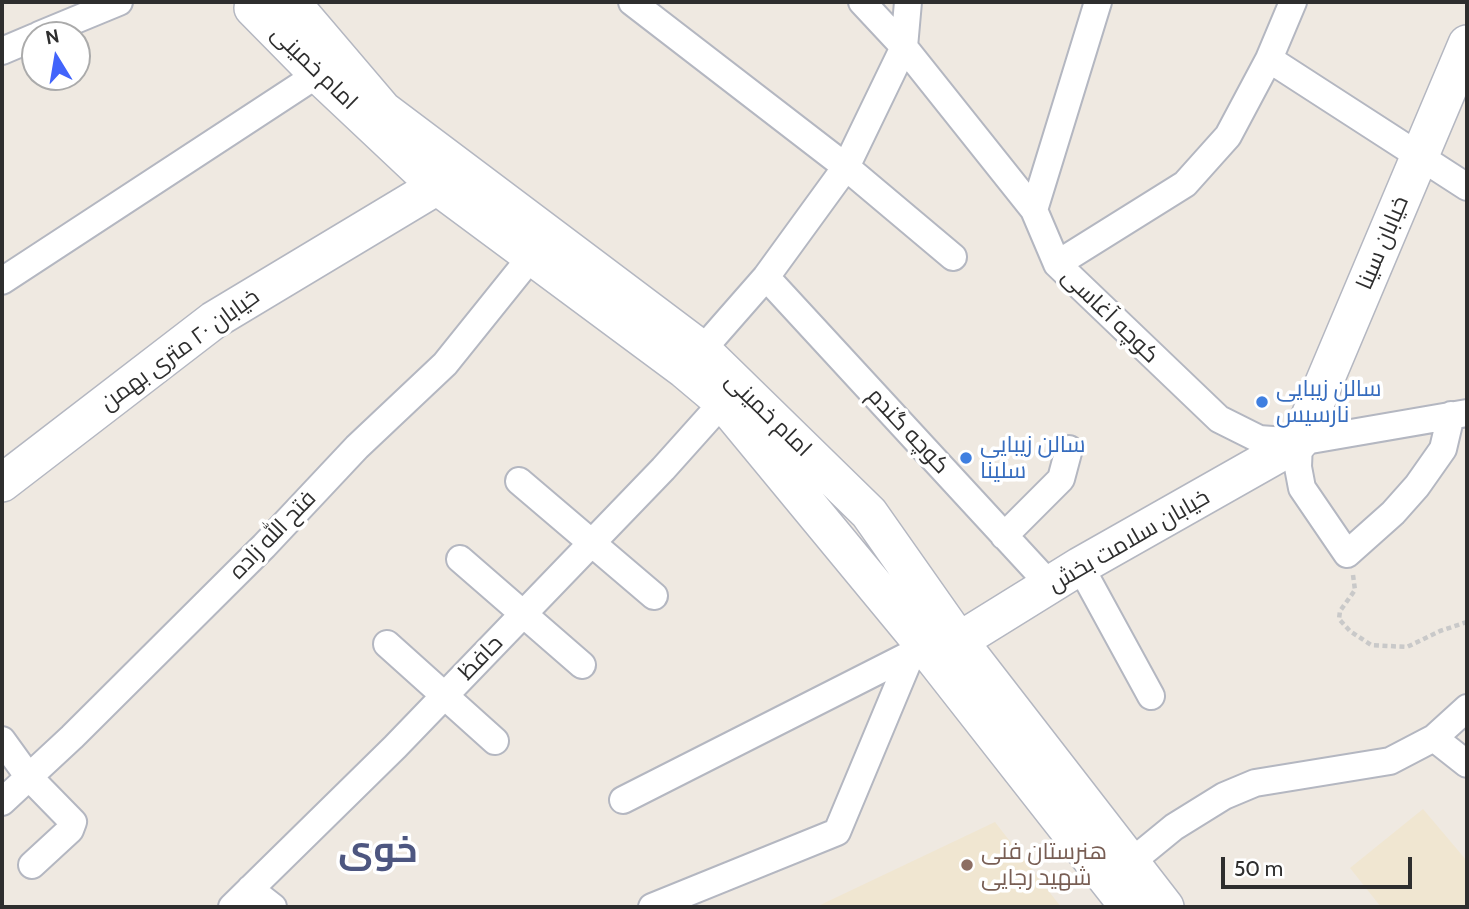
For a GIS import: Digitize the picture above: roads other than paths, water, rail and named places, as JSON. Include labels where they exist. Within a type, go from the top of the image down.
[{"type":"main road","name":"امام خمینی","points":[[291,2],[383,110],[702,349],[869,513],[959,641],[1165,907]]},
{"type":"main road","name":"امام خمینی","points":[[257,4],[318,74],[437,186],[685,370],[723,402],[915,645],[1129,907]]},
{"type":"main road","name":"خیابان سینا","points":[[1299,442],[1467,44]]},
{"type":"main road","name":"خیابان ۲۰ متری بهمن","points":[[2,483],[214,320],[437,186]]},
{"type":"main road","name":"خیابان سلامت بخش","points":[[959,641],[1080,566],[1299,442]]},
{"type":"street","points":[[56,21],[72,9],[119,2]]},
{"type":"street","points":[[632,2],[846,167],[953,257]]},
{"type":"street","name":"کوچه آغاسی","points":[[862,2],[904,47],[1034,210],[1057,264],[1219,419],[1259,439],[1299,442],[1459,414]]},
{"type":"street","points":[[702,349],[766,277],[846,167],[904,47],[908,2]]},
{"type":"street","points":[[1034,210],[1098,2]]},
{"type":"street","points":[[1057,264],[1185,184],[1228,136],[1269,59],[1293,2]]},
{"type":"street","points":[[2,51],[21,43]]},
{"type":"street","points":[[1269,59],[1467,187]]},
{"type":"street","points":[[2,281],[318,74]]},
{"type":"street","name":"فتح الله زاده","points":[[2,802],[82,727],[264,545],[357,447],[445,364],[531,257]]},
{"type":"street","name":"کوچه گندم","points":[[766,277],[1050,586]]},
{"type":"street","name":"حافظ","points":[[241,898],[444,696],[723,402]]},
{"type":"street","points":[[1299,442],[1298,467],[1303,488],[1347,555],[1393,513],[1417,486],[1443,449],[1459,414]]},
{"type":"street","points":[[1004,536],[1060,479],[1069,449]]},
{"type":"street","points":[[519,481],[654,596]]},
{"type":"street","points":[[460,559],[582,665]]},
{"type":"street","points":[[1080,566],[1151,696]]},
{"type":"street","points":[[387,644],[495,741]]},
{"type":"street","points":[[623,800],[915,645]]},
{"type":"street","points":[[652,907],[837,832],[915,645]]},
{"type":"street","points":[[1130,863],[1174,827],[1234,792],[1255,783],[1390,761],[1434,738],[1467,708]]},
{"type":"street","points":[[1434,738],[1467,764]]},
{"type":"street","points":[[2,740],[28,776],[73,822],[70,830],[32,865]]},
{"type":"street","points":[[241,898],[273,907]]},
{"type":"place","name":"سالن زیبایی نارسیس","points":[[1262,402]]},
{"type":"place","name":"سالن زیبایی سلینا","points":[[966,458]]},
{"type":"place","name":"هنرستان فنی شهید رجایی","points":[[967,865]]},
{"type":"district","name":"خوی","points":[[378,851]]}]
